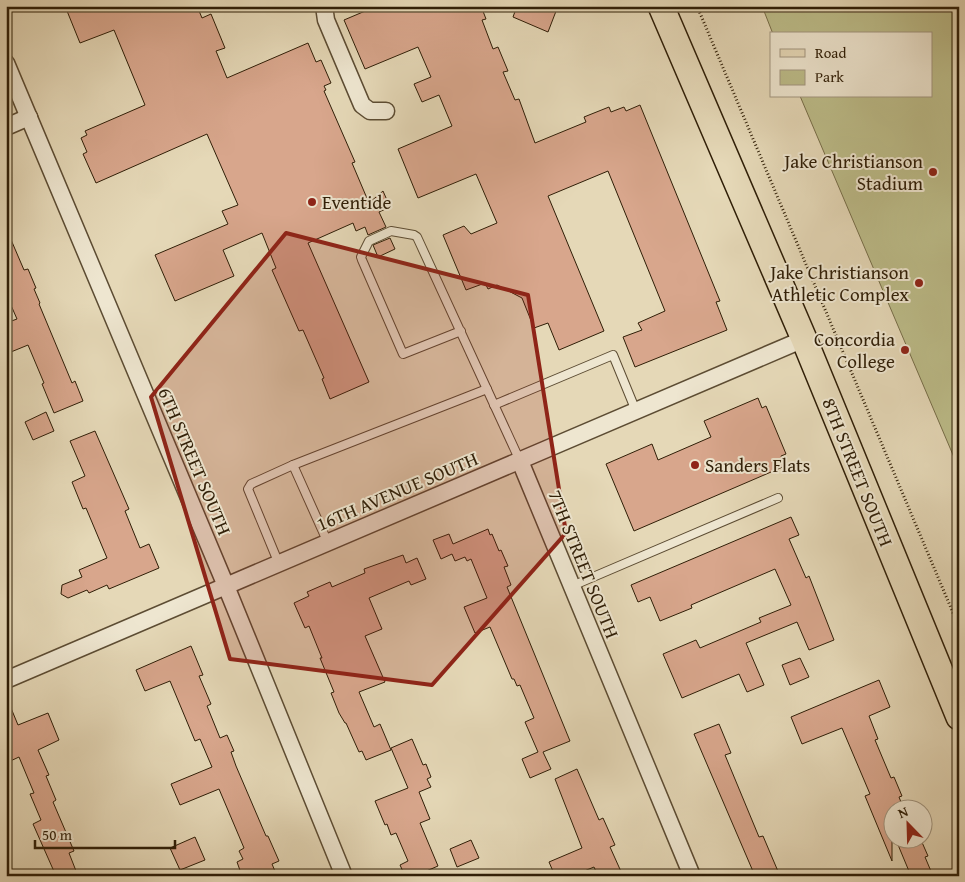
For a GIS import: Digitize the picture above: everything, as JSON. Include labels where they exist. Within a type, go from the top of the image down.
[{"type":"main road","name":"8TH STREET SOUTH","points":[[661,6],[804,339],[959,717]]},
{"type":"street","points":[[324,6],[326,20],[362,105],[370,111],[386,111]]},
{"type":"street","name":"6TH STREET SOUTH","points":[[6,63],[226,586],[344,876]]},
{"type":"street","points":[[6,127],[29,117]]},
{"type":"street","name":"16TH AVENUE SOUTH","points":[[6,680],[804,339]]},
{"type":"street","name":"7TH STREET SOUTH","points":[[520,461],[692,876]]},
{"type":"lane","name":"7TH STREET SOUTH","points":[[461,331],[403,354],[361,257],[369,241],[391,231],[414,235],[419,240],[434,271],[520,461]]},
{"type":"lane","points":[[494,405],[613,355],[636,411]]},
{"type":"lane","points":[[279,564],[248,489],[251,484],[294,465],[487,389]]},
{"type":"lane","points":[[294,465],[328,543]]},
{"type":"lane","points":[[572,586],[778,498]]},
{"type":"path","points":[[697,6],[959,627]]},
{"type":"highlighted area","points":[[286,233],[528,295],[566,533],[432,685],[230,659],[151,397]]},
{"type":"green space","name":"Jake Christianson Athletic Complex","points":[[762,6],[959,6],[959,469],[801,98],[932,98],[932,32],[772,32]]},
{"type":"building","name":"Eventide","points":[[65,6],[197,6],[202,18],[211,14],[225,48],[216,51],[227,78],[308,43],[316,62],[321,60],[331,83],[324,86],[326,90],[324,91],[355,162],[352,163],[369,203],[383,191],[390,207],[379,212],[386,227],[368,235],[365,227],[356,231],[353,223],[308,243],[369,382],[330,399],[322,379],[324,378],[303,330],[299,331],[272,270],[276,268],[262,233],[223,250],[234,276],[175,301],[155,255],[228,224],[222,211],[238,205],[207,134],[96,183],[83,154],[87,152],[81,138],[87,135],[85,131],[145,105],[114,30],[80,43]]},
{"type":"building","points":[[377,6],[481,6],[486,19],[482,20],[493,49],[498,47],[508,71],[503,72],[515,100],[519,99],[535,143],[586,122],[584,117],[609,107],[611,112],[624,107],[626,111],[640,105],[720,301],[716,302],[727,330],[635,367],[623,337],[642,330],[638,323],[665,311],[608,171],[548,196],[604,331],[559,350],[548,323],[534,328],[522,298],[497,285],[488,289],[485,283],[466,290],[443,235],[464,226],[471,234],[497,223],[476,174],[418,198],[398,149],[452,126],[439,95],[422,102],[414,84],[431,77],[418,47],[365,69],[344,20]]},
{"type":"building","points":[[517,6],[558,6],[548,32],[513,17]]},
{"type":"building","points":[[6,228],[24,270],[28,269],[36,288],[34,289],[39,304],[72,383],[75,381],[83,401],[54,413],[28,345],[6,354],[6,323],[17,319],[6,294]]},
{"type":"building","points":[[390,238],[395,249],[378,257],[373,245]]},
{"type":"building","name":"Sanders Flats","points":[[758,398],[762,408],[766,406],[786,454],[781,456],[785,466],[634,531],[606,464],[652,444],[658,460],[711,437],[704,421]]},
{"type":"building","points":[[46,412],[54,431],[33,440],[25,422]]},
{"type":"building","points":[[95,431],[129,509],[125,511],[140,548],[149,544],[159,568],[109,589],[107,585],[89,593],[87,590],[68,598],[61,594],[62,585],[82,577],[79,570],[107,558],[86,508],[83,509],[72,482],[85,476],[70,441]]},
{"type":"building","points":[[791,517],[799,535],[789,539],[806,578],[809,576],[834,640],[809,650],[797,622],[746,643],[764,685],[747,692],[739,674],[682,698],[663,654],[696,640],[700,648],[761,622],[759,618],[791,605],[775,569],[691,605],[692,608],[660,621],[650,597],[638,602],[631,585]]},
{"type":"building","points":[[488,529],[508,566],[504,567],[511,585],[507,587],[570,741],[543,752],[551,769],[530,778],[522,759],[538,752],[525,722],[534,718],[520,685],[517,686],[514,679],[512,679],[490,627],[475,633],[464,607],[487,598],[471,559],[467,561],[465,557],[455,561],[452,554],[441,559],[433,540],[449,534],[453,544]]},
{"type":"building","points":[[403,555],[406,563],[417,558],[426,579],[411,585],[409,581],[369,598],[382,629],[365,636],[385,682],[359,692],[374,727],[380,724],[391,750],[366,760],[362,751],[359,752],[346,723],[339,713],[331,693],[334,692],[309,626],[305,628],[294,603],[309,596],[307,592],[330,582],[332,587],[365,573],[364,569]]},
{"type":"building","points":[[191,646],[203,675],[199,676],[211,704],[207,706],[220,738],[227,735],[234,751],[231,752],[236,766],[266,836],[268,836],[279,861],[272,864],[277,876],[242,876],[237,862],[243,859],[239,851],[244,848],[219,789],[180,805],[171,784],[212,767],[200,739],[195,741],[170,681],[145,691],[136,670]]},
{"type":"building","points":[[800,658],[809,677],[790,685],[782,665]]},
{"type":"building","points":[[879,680],[890,707],[869,716],[878,739],[875,740],[891,778],[894,777],[902,796],[899,797],[900,800],[882,800],[882,837],[865,796],[870,794],[842,728],[802,744],[791,717]]},
{"type":"building","points":[[6,696],[18,725],[48,713],[59,740],[38,750],[49,775],[46,776],[56,800],[53,802],[74,851],[69,853],[78,876],[56,876],[33,824],[41,820],[30,794],[34,793],[19,757],[6,763]]},
{"type":"building","points":[[719,724],[731,753],[725,755],[759,837],[763,836],[780,876],[755,876],[694,734]]},
{"type":"building","points":[[412,739],[423,765],[426,764],[431,777],[427,779],[431,787],[419,792],[430,819],[420,823],[438,866],[415,876],[405,876],[400,865],[408,861],[396,833],[391,835],[375,801],[408,788],[391,748]]},
{"type":"building","points":[[577,769],[599,820],[603,818],[615,845],[610,847],[623,876],[598,876],[594,867],[572,876],[555,876],[549,862],[582,848],[555,779]]},
{"type":"building","points":[[195,837],[205,860],[180,870],[170,848]]},
{"type":"building","points":[[471,840],[479,858],[457,867],[450,849]]},
{"type":"building","points":[[887,850],[892,850],[892,861]]},
{"type":"building","points":[[900,850],[925,850],[928,856],[925,857],[933,876],[911,876]]},
{"type":"place","name":"Jake Christianson Stadium","points":[[933,172]]},
{"type":"place","name":"Eventide","points":[[312,202]]},
{"type":"place","name":"Jake Christianson Athletic Complex","points":[[919,283]]},
{"type":"place","name":"Concordia College","points":[[905,350]]},
{"type":"place","name":"Sanders Flats","points":[[695,465]]}]
